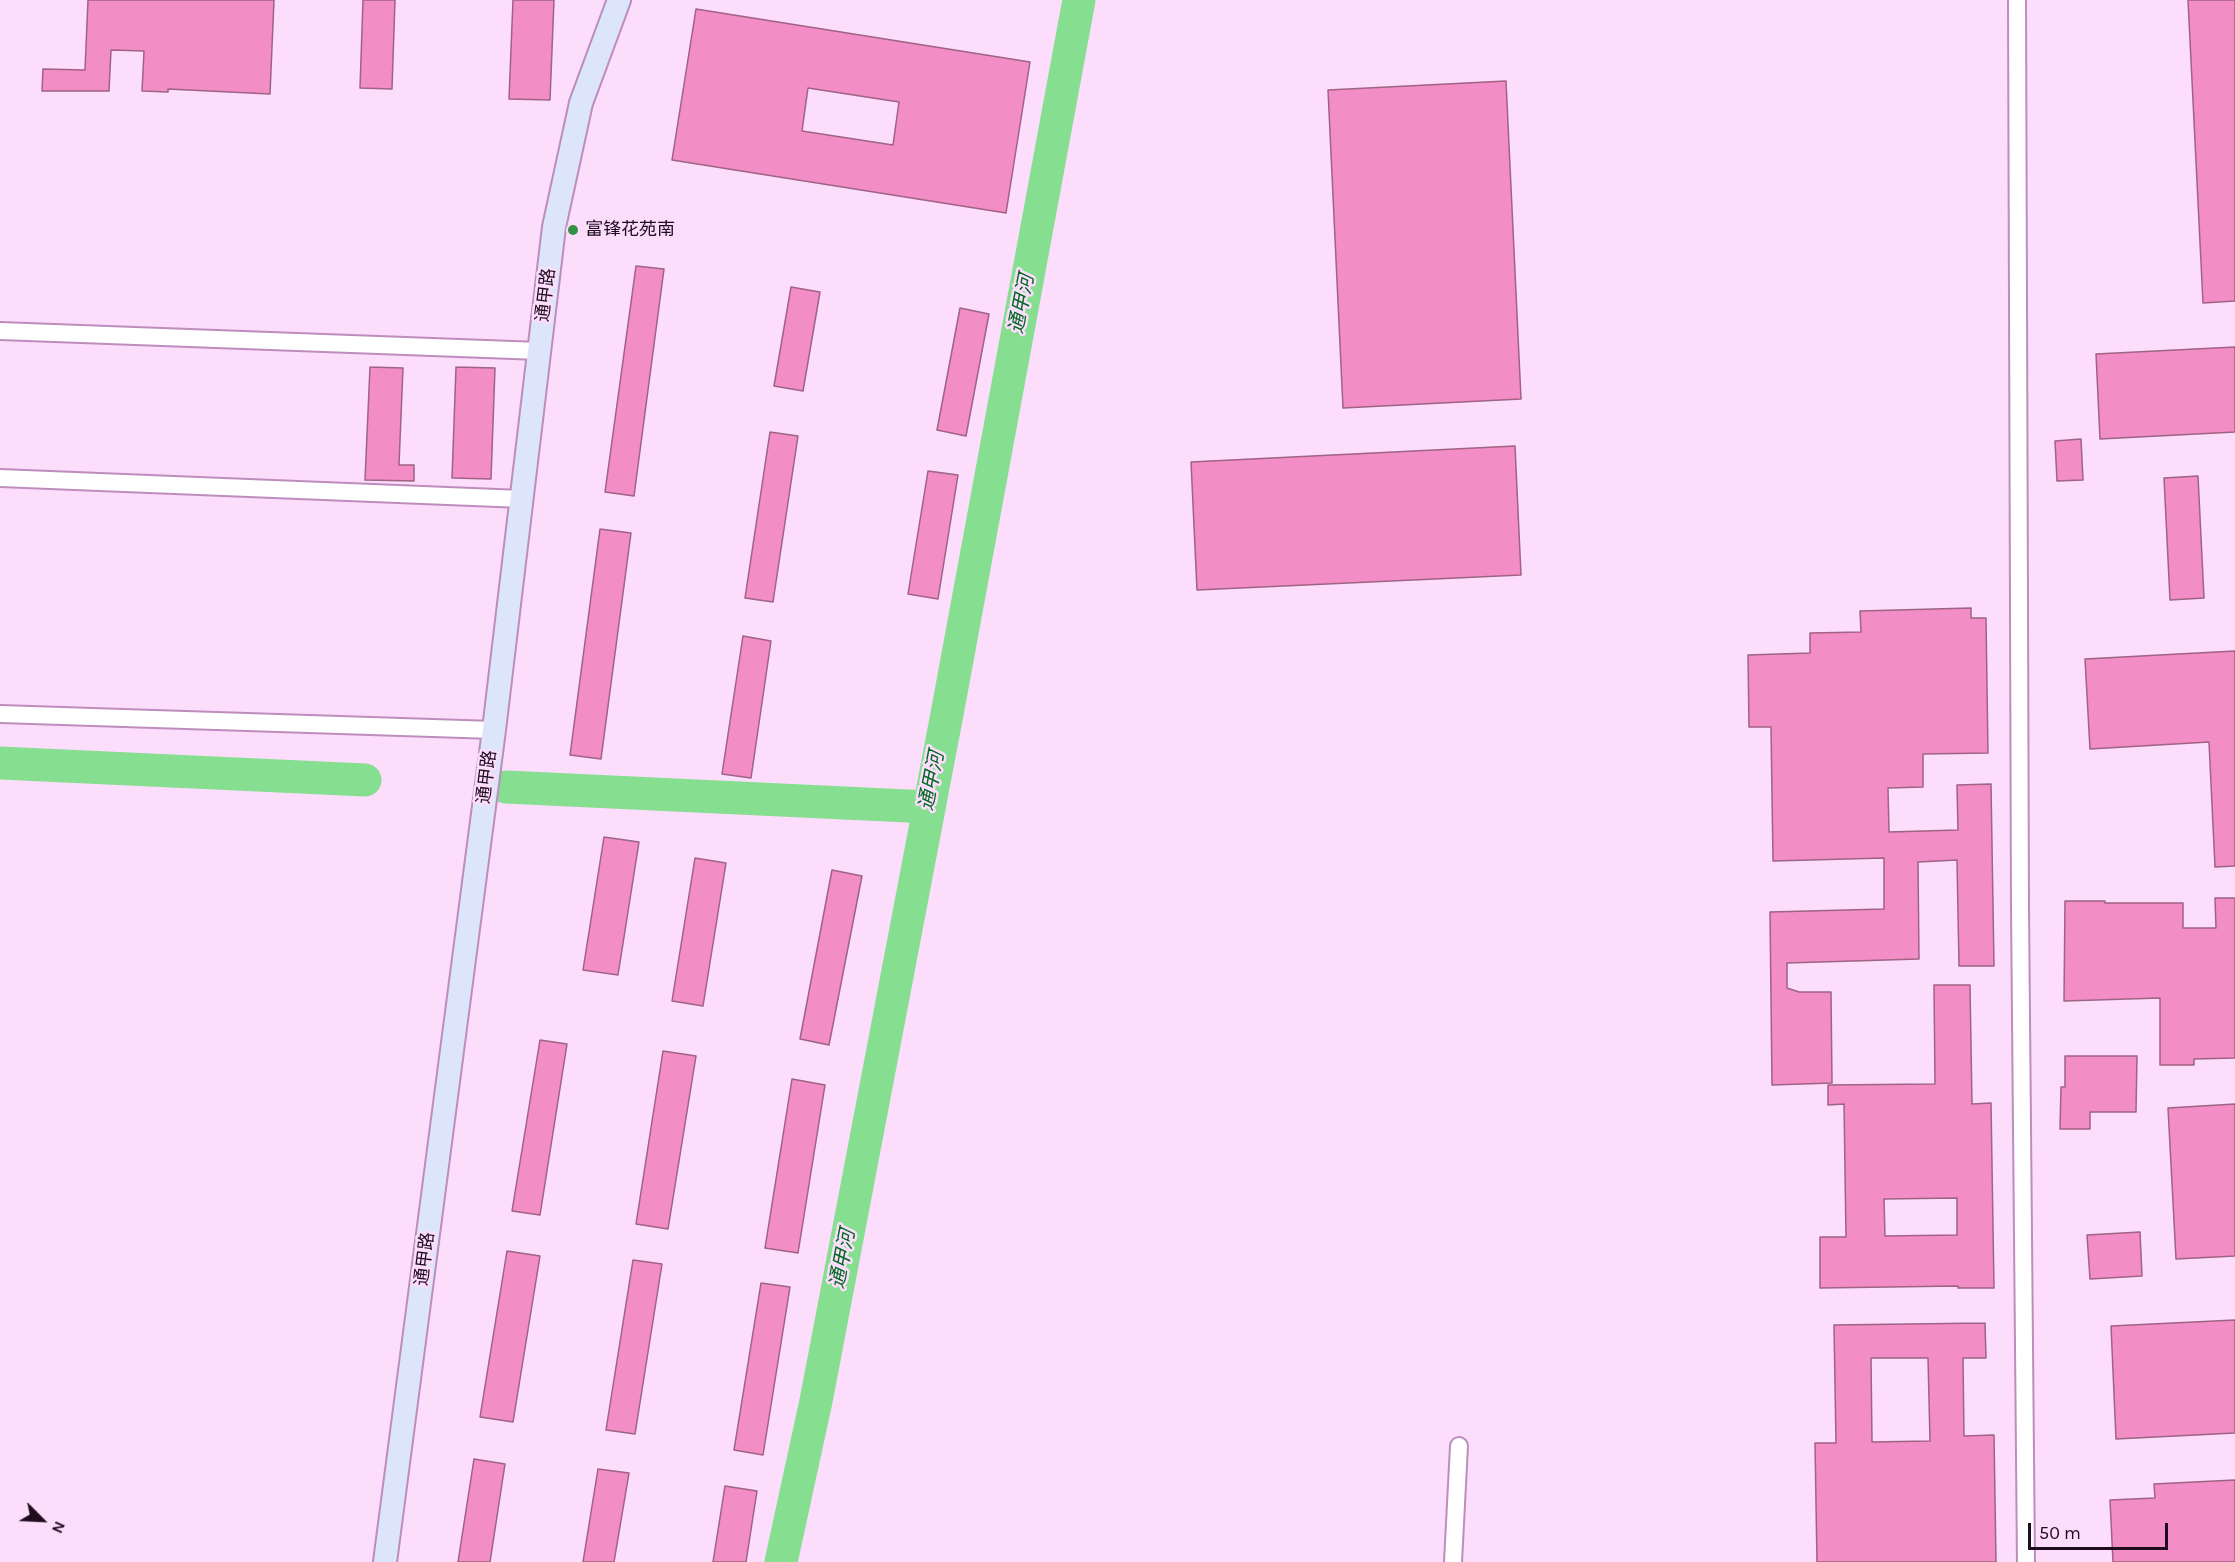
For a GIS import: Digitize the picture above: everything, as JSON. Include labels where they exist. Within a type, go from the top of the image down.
[{"type":"street","name":"通甲路","points":[[385,1562],[494,730],[554,227],[581,103],[619,0]]},
{"type":"street","points":[[2017,0],[2020,885],[2026,1562]]},
{"type":"street","points":[[0,331],[540,351]]},
{"type":"street","points":[[0,478],[522,499]]},
{"type":"street","points":[[0,714],[494,730]]},
{"type":"street","points":[[1453,1562],[1459,1446]]},
{"type":"building","points":[[88,0],[274,0],[270,94],[168,89],[168,92],[142,91],[144,51],[111,50],[109,91],[42,91],[43,69],[85,70]]},
{"type":"building","points":[[363,0],[395,0],[392,89],[360,88]]},
{"type":"building","points":[[513,0],[554,0],[550,100],[509,99]]},
{"type":"building","points":[[2188,0],[2235,0],[2235,301],[2203,303]]},
{"type":"building","points":[[696,9],[1030,62],[1006,213],[672,160]],"holes":[[[808,88],[899,102],[893,145],[802,131]]]},
{"type":"building","points":[[1506,81],[1521,399],[1343,408],[1328,90]]},
{"type":"building","points":[[636,266],[664,269],[634,496],[605,492]]},
{"type":"building","points":[[791,287],[820,292],[803,391],[774,386]]},
{"type":"building","points":[[960,308],[989,314],[966,436],[937,430]]},
{"type":"building","points":[[2235,347],[2235,432],[2100,439],[2096,354]]},
{"type":"building","points":[[370,367],[403,368],[399,465],[414,465],[414,481],[365,480]]},
{"type":"building","points":[[456,367],[495,368],[491,479],[452,478]]},
{"type":"building","points":[[770,432],[798,436],[773,602],[745,598]]},
{"type":"building","points":[[2081,439],[2083,480],[2057,481],[2055,441]]},
{"type":"building","points":[[1515,446],[1521,575],[1197,590],[1191,462]]},
{"type":"building","points":[[928,471],[958,475],[938,599],[908,594]]},
{"type":"building","points":[[2198,476],[2204,598],[2170,600],[2164,478]]},
{"type":"building","points":[[600,529],[631,533],[601,759],[570,755]]},
{"type":"building","points":[[1971,608],[1971,618],[1986,618],[1988,753],[1923,754],[1923,787],[1888,788],[1889,832],[1958,830],[1957,785],[1991,784],[1994,966],[1959,966],[1957,860],[1918,862],[1919,959],[1787,963],[1787,988],[1799,992],[1831,992],[1832,1083],[1772,1085],[1770,912],[1884,909],[1884,858],[1773,861],[1771,727],[1749,727],[1748,655],[1810,653],[1810,633],[1861,632],[1860,611]]},
{"type":"building","points":[[743,636],[771,641],[751,778],[722,774]]},
{"type":"building","points":[[2235,651],[2235,866],[2215,867],[2209,742],[2090,749],[2085,659]]},
{"type":"building","points":[[604,837],[639,842],[618,975],[583,970]]},
{"type":"building","points":[[695,858],[726,863],[703,1006],[672,1001]]},
{"type":"building","points":[[832,870],[862,876],[829,1045],[800,1039]]},
{"type":"building","points":[[2215,898],[2235,898],[2235,1058],[2194,1059],[2194,1065],[2160,1065],[2160,998],[2064,1001],[2065,901],[2183,903],[2183,928],[2216,928]]},
{"type":"building","points":[[1934,985],[1970,985],[1972,1104],[1991,1103],[1994,1288],[1958,1288],[1958,1286],[1820,1288],[1820,1237],[1846,1237],[1844,1104],[1828,1105],[1828,1085],[1935,1084]],"holes":[[[1957,1198],[1957,1235],[1885,1236],[1884,1199]]]},
{"type":"building","points":[[540,1040],[567,1044],[540,1215],[512,1211]]},
{"type":"building","points":[[663,1051],[696,1056],[668,1229],[636,1224]]},
{"type":"building","points":[[2065,1056],[2137,1056],[2136,1112],[2090,1112],[2090,1129],[2060,1129],[2061,1087],[2065,1087]]},
{"type":"building","points":[[792,1079],[825,1085],[798,1253],[765,1248]]},
{"type":"building","points":[[2235,1104],[2235,1256],[2176,1259],[2168,1108]]},
{"type":"building","points":[[2140,1232],[2142,1276],[2090,1279],[2087,1235]]},
{"type":"building","points":[[507,1251],[540,1256],[513,1422],[480,1417]]},
{"type":"building","points":[[633,1260],[662,1264],[635,1434],[606,1430]]},
{"type":"building","points":[[761,1283],[790,1287],[763,1455],[734,1450]]},
{"type":"building","points":[[2235,1320],[2235,1433],[2116,1439],[2111,1326]]},
{"type":"building","points":[[1985,1323],[1986,1358],[1963,1358],[1964,1436],[1994,1435],[1996,1562],[1817,1562],[1815,1443],[1836,1443],[1834,1325]],"holes":[[[1871,1358],[1928,1358],[1930,1441],[1872,1442]]]},
{"type":"building","points":[[474,1459],[505,1464],[490,1562],[458,1562]]},
{"type":"building","points":[[598,1469],[629,1473],[614,1562],[583,1562]]},
{"type":"building","points":[[2235,1480],[2235,1562],[2113,1562],[2110,1500],[2155,1498],[2154,1484]]},
{"type":"building","points":[[725,1486],[757,1491],[746,1562],[713,1562]]},
{"type":"waterway","name":"通甲河","points":[[781,1562],[816,1401],[947,714],[1079,0]]},
{"type":"waterway","points":[[0,763],[365,780]]},
{"type":"waterway","points":[[506,787],[929,807]]},
{"type":"place","name":"富锋花苑南","points":[[573,230]]}]
